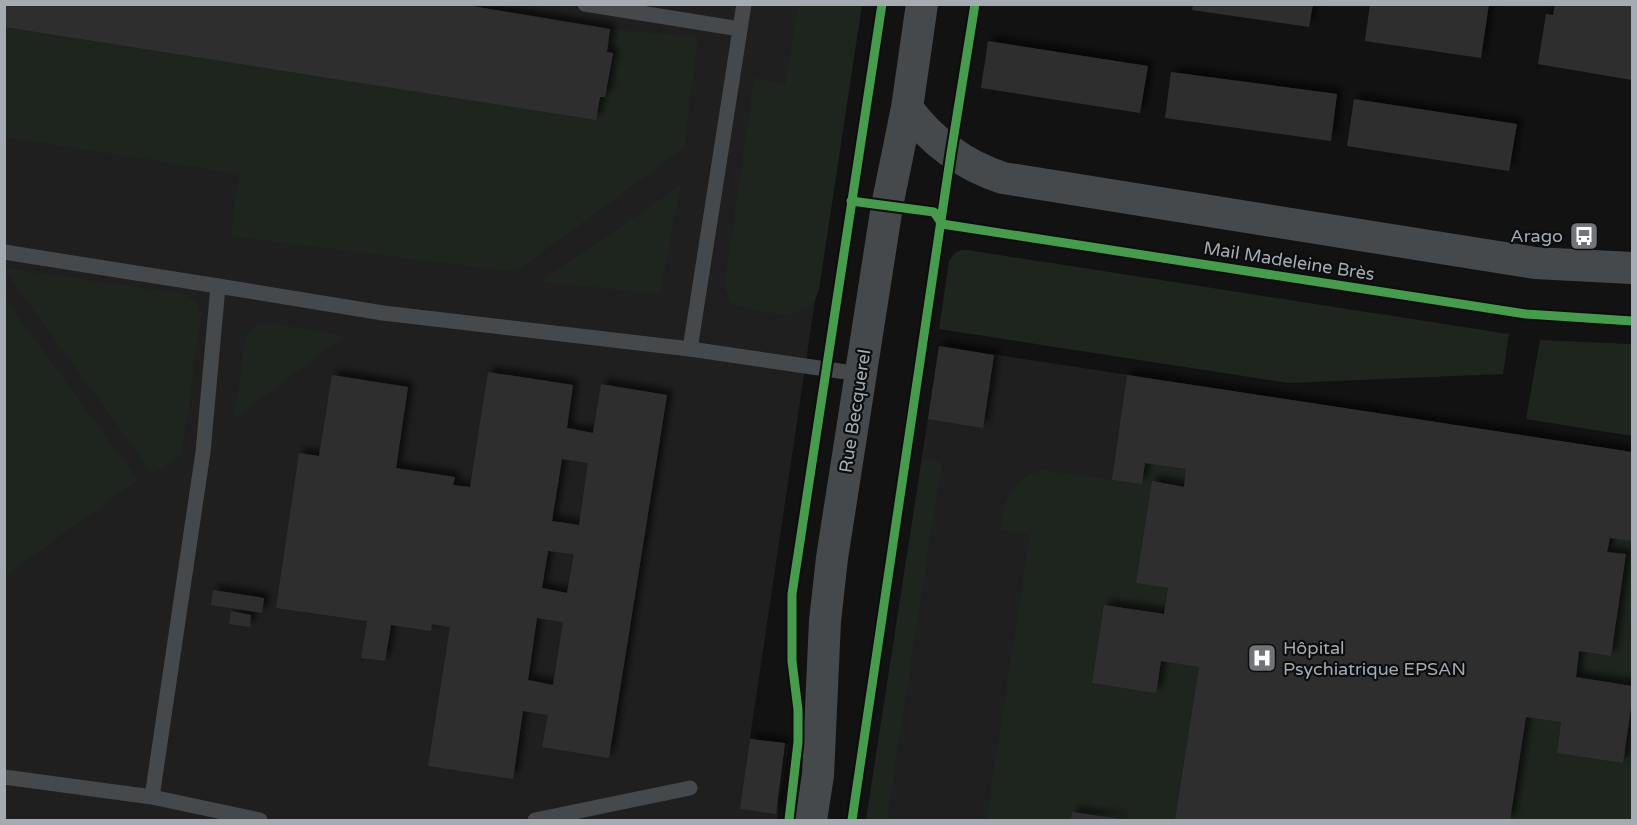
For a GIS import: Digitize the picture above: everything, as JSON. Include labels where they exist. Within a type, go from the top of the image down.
[{"type":"street","name":"Rue Becquerel","points":[[811,820],[818,775],[825,621],[832,558],[887,206],[907,108],[922,4]]},
{"type":"street","name":"Mail Madeleine Brès","points":[[907,108],[929,135],[951,153],[983,171],[1003,178],[1535,263],[1632,268]]},
{"type":"lane","points":[[585,4],[740,29]]},
{"type":"lane","points":[[690,349],[744,4]]},
{"type":"lane","points":[[4,252],[383,313],[690,349],[860,374]]},
{"type":"lane","points":[[152,796],[203,452],[218,286]]},
{"type":"lane","points":[[4,777],[152,796],[260,820]]},
{"type":"lane","points":[[535,820],[690,788]]},
{"type":"shaded area","points":[[5,5],[859,5],[750,738],[789,744],[777,820],[5,820]]},
{"type":"shaded area","points":[[798,5],[862,5],[819,290],[812,306],[790,315],[768,313],[732,304],[724,286],[754,78],[785,84]]},
{"type":"shaded area","points":[[4,27],[596,120],[600,97],[605,97],[612,53],[607,52],[610,29],[698,37],[684,148],[516,272],[231,236],[239,174],[5,137]]},
{"type":"shaded area","points":[[681,185],[660,294],[540,282]]},
{"type":"shaded area","points":[[961,250],[1509,334],[1503,374],[1289,383],[939,329],[949,261],[955,253]]},
{"type":"shaded area","points":[[5,268],[186,294],[198,304],[201,316],[182,455],[153,474]]},
{"type":"shaded area","points":[[5,299],[138,480],[4,576]]},
{"type":"shaded area","points":[[265,322],[345,336],[234,419],[246,334]]},
{"type":"shaded area","points":[[1540,340],[1632,344],[1632,436],[1526,419]]},
{"type":"shaded area","name":"Hôpital Psychiatrique EPSAN","points":[[939,346],[1632,452],[1632,820],[866,820]]},
{"type":"shaded area","points":[[922,459],[942,462],[887,820],[866,820]]},
{"type":"shaded area","points":[[1145,463],[1186,469],[1184,487],[1152,482],[1136,583],[1168,588],[1156,693],[1161,661],[1199,667],[1175,820],[1129,820],[1073,812],[1071,820],[986,820],[1030,534],[1000,530],[1007,500],[1016,485],[1023,479],[1043,470],[1141,484]]},
{"type":"shaded area","points":[[1610,538],[1632,541],[1632,686],[1576,677],[1579,651],[1611,656],[1626,555],[1607,552]]},
{"type":"shaded area","points":[[1632,701],[1632,820],[1510,820],[1526,717],[1561,722],[1557,753],[1623,763]]},
{"type":"building","points":[[4,4],[460,4],[610,29],[607,52],[613,53],[605,97],[600,97],[596,120],[4,27]]},
{"type":"building","points":[[1193,4],[1313,4],[1309,27],[1192,10]]},
{"type":"building","points":[[1370,4],[1489,4],[1481,58],[1365,41]]},
{"type":"building","points":[[1555,4],[1632,4],[1632,80],[1538,64],[1546,14],[1553,15]]},
{"type":"building","points":[[988,41],[1148,66],[1140,113],[981,88]]},
{"type":"building","points":[[1171,72],[1337,94],[1331,141],[1165,118]]},
{"type":"building","points":[[1354,99],[1517,124],[1509,171],[1347,146]]},
{"type":"building","points":[[939,346],[994,355],[983,428],[928,419]]},
{"type":"building","points":[[488,372],[573,385],[567,428],[593,433],[601,384],[667,395],[609,758],[542,747],[548,715],[523,711],[513,779],[428,766],[450,627],[432,624],[431,631],[391,625],[385,661],[361,658],[367,621],[276,608],[299,453],[319,456],[332,375],[408,387],[396,468],[455,477],[453,485],[470,487]],"holes":[[[562,459],[588,463],[579,525],[552,521]],[[548,551],[574,554],[567,593],[542,588]],[[537,618],[563,622],[553,685],[528,680]]]},
{"type":"building","points":[[1127,375],[1632,452],[1632,541],[1610,538],[1607,552],[1626,554],[1611,656],[1579,651],[1576,677],[1632,686],[1623,763],[1557,753],[1561,722],[1526,717],[1510,820],[1175,820],[1199,667],[1161,661],[1156,693],[1092,683],[1104,605],[1164,614],[1168,588],[1136,583],[1152,481],[1184,487],[1186,469],[1145,463],[1142,484],[1112,480]]},
{"type":"building","points":[[213,590],[264,598],[262,613],[211,605]]},
{"type":"building","points":[[231,611],[251,615],[250,627],[229,624]]},
{"type":"building","points":[[750,739],[785,743],[776,814],[740,809]]},
{"type":"building","points":[[1072,812],[1121,819],[1121,820],[1071,820]]},
{"type":"cycle path","points":[[789,820],[798,742],[798,710],[792,661],[792,594],[882,4]]},
{"type":"cycle path","points":[[852,820],[975,4]]},
{"type":"cycle path","points":[[851,201],[934,212],[942,224]]},
{"type":"cycle path","points":[[942,224],[1526,314],[1632,321]]},
{"type":"place","name":"Arago","points":[[1584,236]]},
{"type":"place","name":"Hôpital Psychiatrique EPSAN","points":[[1262,658]]}]
